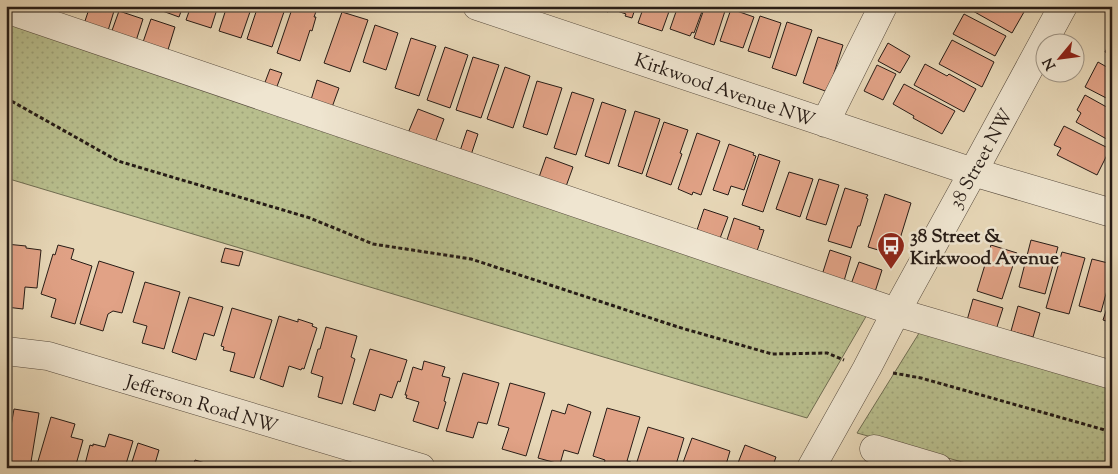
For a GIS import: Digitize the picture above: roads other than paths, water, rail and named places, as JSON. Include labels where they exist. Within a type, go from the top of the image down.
[{"type":"street","name":"Kirkwood Avenue NW","points":[[477,6],[973,172],[1112,214]]},
{"type":"street","points":[[825,123],[883,6]]},
{"type":"street","name":"38 Street NW","points":[[811,468],[1063,6]]},
{"type":"street","points":[[6,9],[896,312],[1112,375]]},
{"type":"street","name":"Jefferson Road NW","points":[[6,351],[48,356],[404,466]]},
{"type":"street","points":[[874,449],[938,468]]},
{"type":"place","name":"38 Street & Kirkwood Avenue","points":[[891,270]]}]
